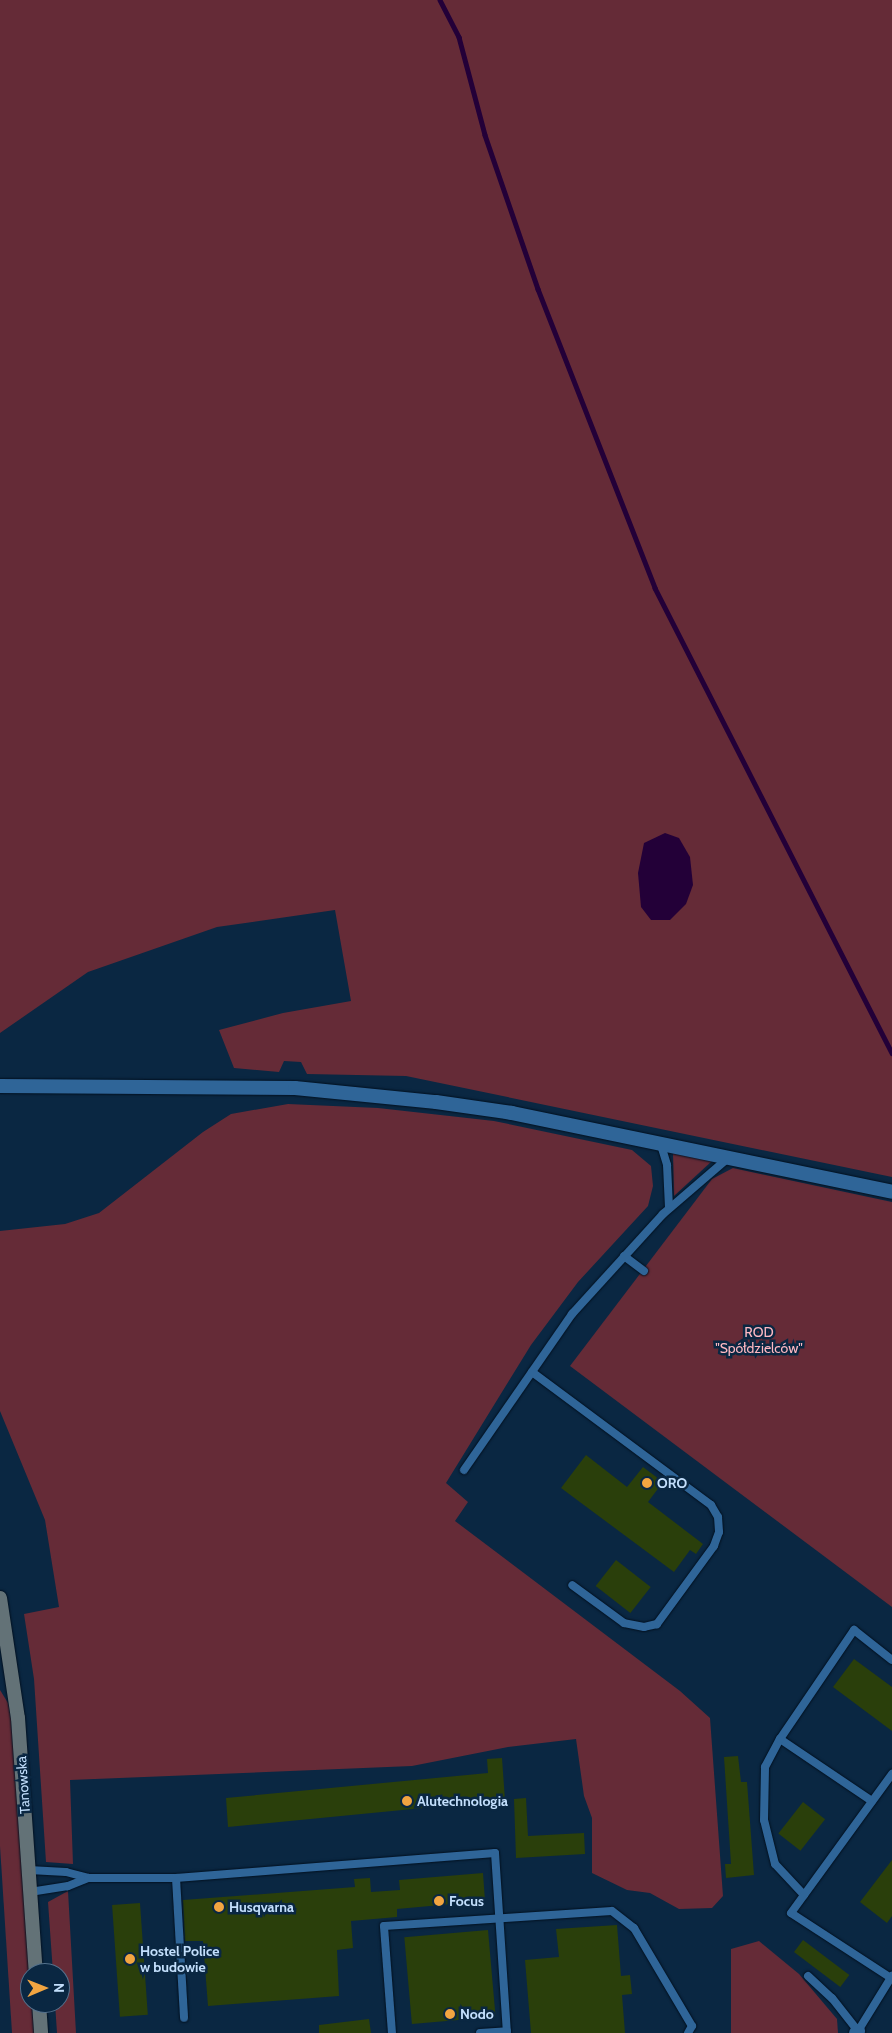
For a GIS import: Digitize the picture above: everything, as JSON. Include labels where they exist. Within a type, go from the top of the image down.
[{"type":"main road","name":"Tanowska","points":[[0,1598],[6,1670],[29,1870],[35,1963]]},
{"type":"main road","points":[[39,2013],[41,2033]]},
{"type":"street","points":[[0,1086],[339,1091],[503,1112],[892,1192]]},
{"type":"lane","points":[[661,1145],[667,1164],[669,1208]]},
{"type":"lane","points":[[464,1470],[572,1314],[669,1208],[727,1159]]},
{"type":"lane","points":[[624,1256],[644,1271]]},
{"type":"lane","points":[[532,1372],[711,1505],[718,1517],[719,1532],[714,1546],[658,1624],[644,1627],[624,1623],[572,1585]]},
{"type":"lane","points":[[804,1895],[775,1864],[764,1820],[765,1767],[780,1740],[854,1630],[892,1660]]},
{"type":"lane","points":[[780,1740],[872,1801]]},
{"type":"lane","points":[[808,1976],[832,1998],[857,2032],[891,1977],[791,1913],[892,1774]]},
{"type":"lane","points":[[29,1870],[66,1872],[88,1878],[176,1878],[495,1853],[507,2032],[480,2033]]},
{"type":"lane","points":[[30,1892],[68,1886],[88,1878]]},
{"type":"lane","points":[[176,1878],[184,2018]]},
{"type":"lane","points":[[392,2033],[384,1926],[499,1916],[612,1911],[634,1928],[692,2026],[688,2033]]},
{"type":"green space","points":[[0,0],[892,0],[892,1177],[406,1076],[307,1074],[301,1062],[284,1061],[279,1072],[234,1068],[219,1030],[283,1013],[351,1001],[335,910],[217,927],[88,972],[0,1033]]},
{"type":"green space","points":[[288,1104],[378,1108],[494,1121],[632,1150],[651,1166],[653,1186],[648,1206],[578,1282],[531,1345],[446,1483],[468,1502],[455,1521],[680,1691],[710,1718],[723,1896],[712,1908],[679,1909],[650,1893],[627,1890],[592,1873],[592,1818],[584,1796],[576,1739],[508,1747],[412,1766],[70,1780],[73,1864],[46,1862],[34,1679],[24,1614],[59,1607],[45,1520],[0,1411],[0,1231],[65,1224],[99,1213],[203,1132],[231,1114]]},
{"type":"green space","points":[[673,1153],[712,1161],[674,1196]]},
{"type":"green space","name":"ROD \"Spółdzielców\"","points":[[733,1168],[892,1202],[892,1607],[570,1366],[712,1179]]},
{"type":"green space","points":[[0,1690],[8,1703],[11,1719],[29,1963],[20,1963],[20,2013],[33,2013],[34,2033],[12,2033],[0,1846]]},
{"type":"green space","points":[[68,1891],[76,2033],[57,2033],[56,2013],[70,2013],[70,1963],[52,1963],[48,1902]]},
{"type":"green space","points":[[759,1941],[799,1974],[837,2019],[838,2033],[731,2033],[731,1949]]},
{"type":"shaded area","points":[[665,833],[679,838],[690,857],[693,885],[686,904],[670,920],[651,920],[641,907],[638,873],[644,843]]},
{"type":"building","points":[[586,1455],[627,1487],[643,1467],[663,1482],[648,1502],[703,1544],[696,1554],[690,1550],[674,1572],[561,1488]]},
{"type":"building","points":[[616,1560],[651,1587],[630,1613],[596,1586]]},
{"type":"building","points":[[854,1659],[892,1687],[892,1731],[833,1687]]},
{"type":"building","points":[[738,1756],[741,1782],[747,1782],[754,1875],[726,1878],[725,1864],[731,1864],[724,1757]]},
{"type":"building","points":[[502,1758],[505,1800],[228,1827],[226,1798],[488,1773],[487,1759]]},
{"type":"building","points":[[526,1798],[528,1836],[584,1833],[585,1854],[516,1858],[514,1799]]},
{"type":"building","points":[[803,1802],[825,1819],[800,1851],[778,1834]]},
{"type":"building","points":[[892,1860],[892,1916],[887,1923],[860,1902]]},
{"type":"building","points":[[483,1873],[485,1901],[397,1909],[397,1917],[351,1921],[353,1948],[337,1950],[339,1996],[208,2006],[203,1941],[185,1941],[183,1900],[355,1887],[354,1879],[370,1878],[371,1892],[400,1890],[399,1880]]},
{"type":"building","name":"Hostel Police w budowie","points":[[140,1903],[148,2015],[120,2017],[112,1905]]},
{"type":"building","points":[[617,1925],[621,1976],[630,1975],[632,1994],[622,1995],[625,2033],[531,2033],[525,1960],[559,1957],[556,1929]]},
{"type":"building","points":[[488,1930],[496,2017],[412,2024],[404,1937]]},
{"type":"building","points":[[803,1940],[849,1975],[840,1987],[794,1952]]},
{"type":"building","points":[[369,2019],[371,2033],[319,2033],[319,2025]]},
{"type":"waterway","points":[[440,0],[459,37],[485,135],[538,289],[655,588],[892,1053]]},
{"type":"place","name":"ORO","points":[[647,1483]]},
{"type":"place","name":"Alutechnologia","points":[[407,1801]]},
{"type":"place","name":"Focus","points":[[439,1901]]},
{"type":"place","name":"Husqvarna","points":[[219,1907]]},
{"type":"place","name":"Hostel Police w budowie","points":[[130,1959]]},
{"type":"place","name":"Nodo","points":[[450,2014]]}]
